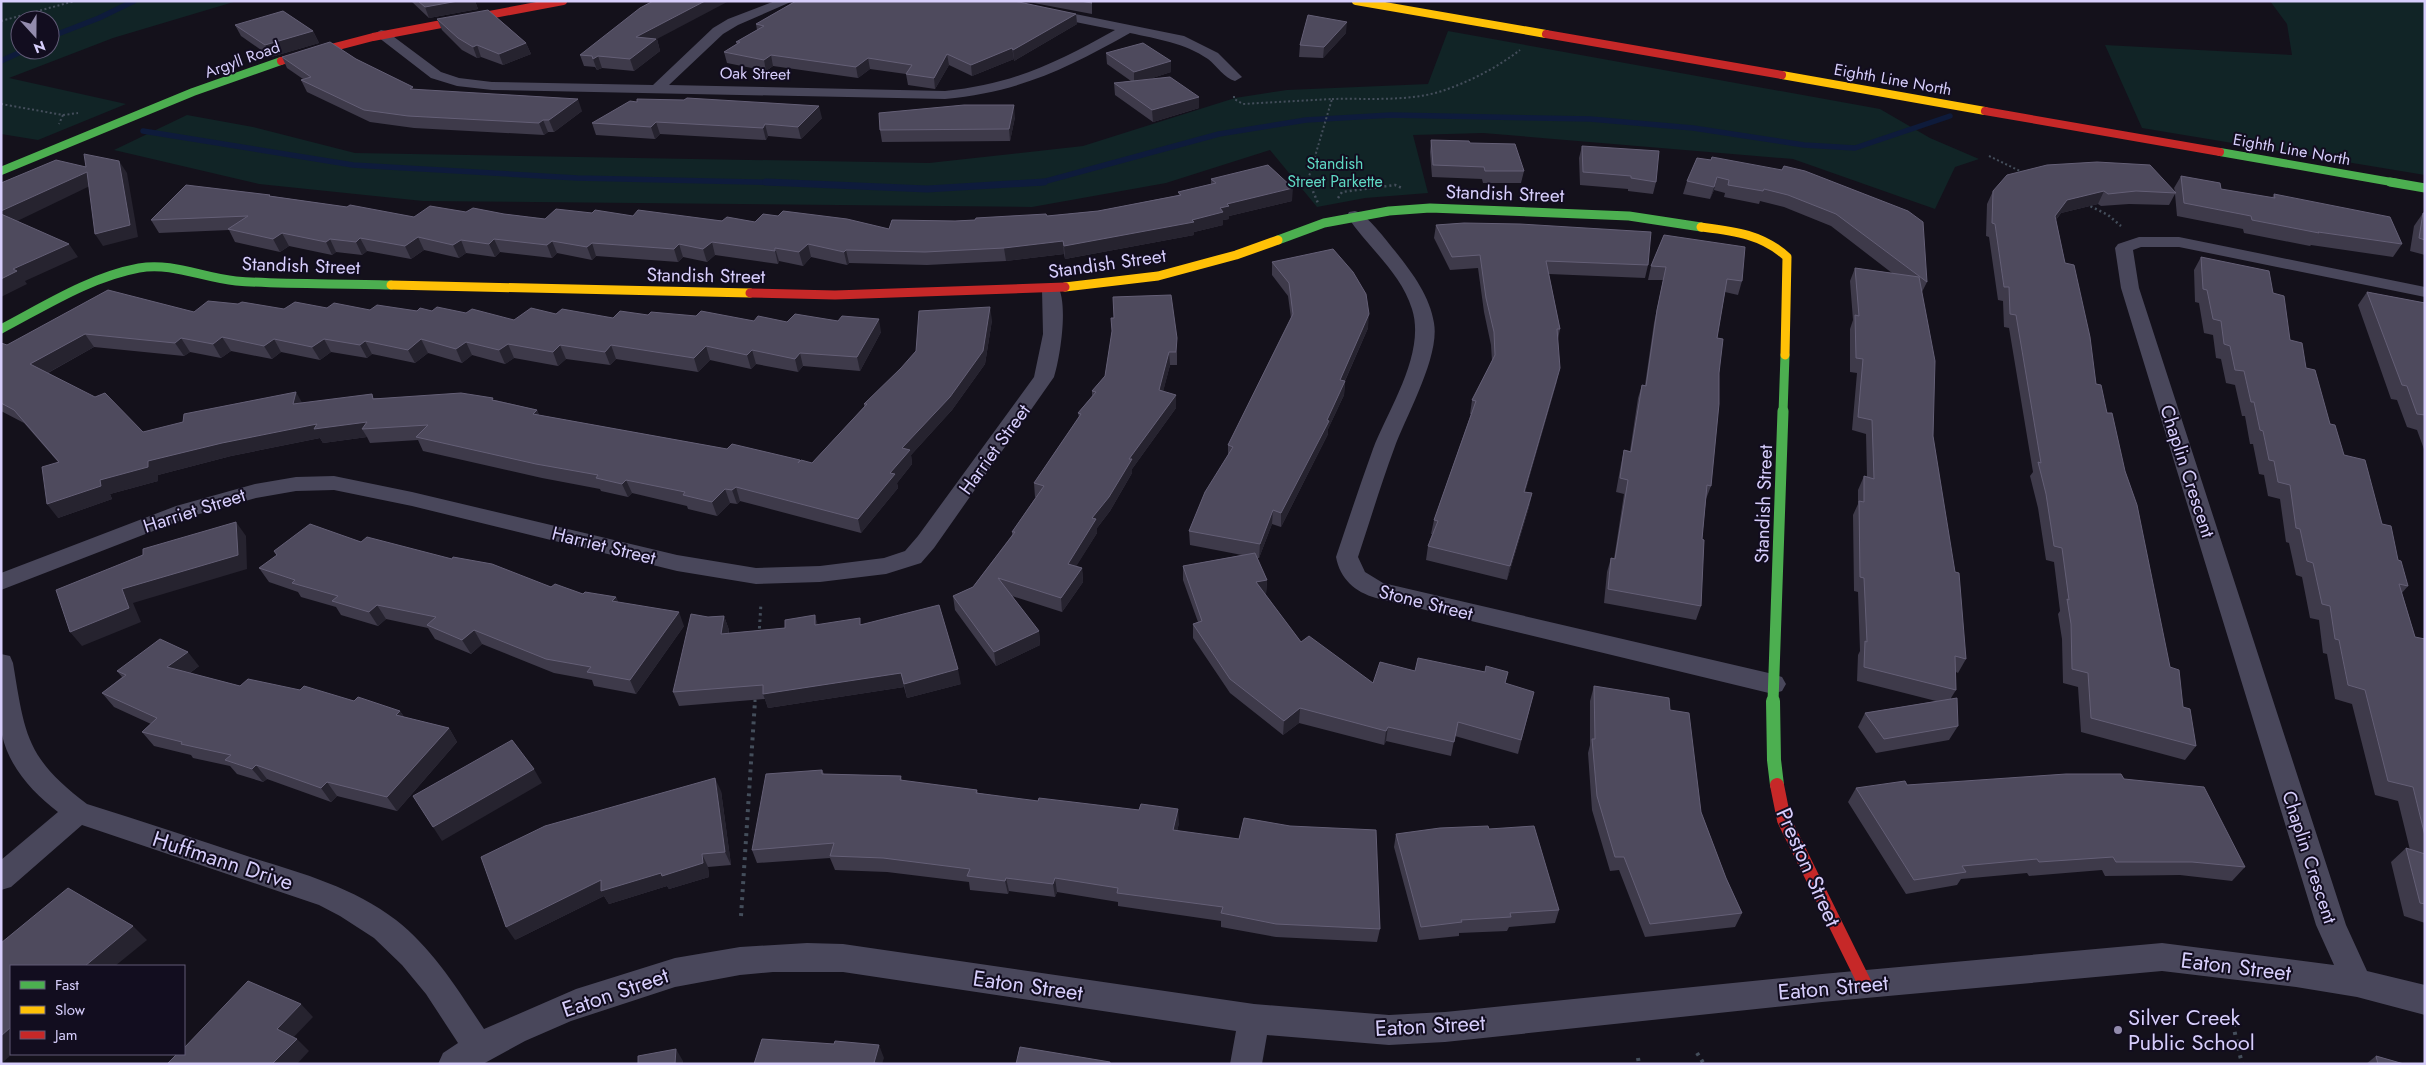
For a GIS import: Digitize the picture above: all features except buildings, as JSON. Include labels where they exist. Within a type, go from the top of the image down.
[{"type":"street","name":"Argyll Road","points":[[1,171],[245,74],[312,52],[381,34],[454,19],[563,1]]},
{"type":"street","points":[[657,89],[668,76],[718,32],[733,22],[787,1]]},
{"type":"street","points":[[991,1],[1167,35],[1192,44],[1214,56],[1235,77]]},
{"type":"street","name":"Eighth Line North","points":[[1356,1],[2425,188]]},
{"type":"street","name":"Oak Street","points":[[381,34],[436,76],[456,82],[492,86],[911,95],[965,94],[1012,85],[1038,77],[1129,28]]},
{"type":"street","name":"Standish Street","points":[[1,329],[103,280],[122,273],[161,266],[234,281],[834,295],[1051,289],[1140,279],[1193,268],[1236,255],[1324,223],[1355,216],[1430,208],[1629,216],[1754,235],[1776,244],[1788,257],[1773,684]]},
{"type":"street","name":"Stone Street","points":[[1355,216],[1409,282],[1426,325],[1423,349],[1384,448],[1348,556],[1349,568],[1354,578],[1376,590],[1773,684]]},
{"type":"street","name":"Chaplin Crescent","points":[[2357,983],[2331,925],[2130,288],[2124,248],[2139,242],[2179,242],[2425,292]]},
{"type":"street","name":"Harriet Street","points":[[1,582],[148,524],[221,499],[296,484],[334,483],[412,499],[678,563],[728,572],[756,576],[786,576],[858,571],[886,566],[913,557],[926,542],[1044,377],[1051,357],[1053,308],[1051,289]]},
{"type":"street","name":"Huffmann Drive","points":[[1,663],[11,728],[20,752],[51,792],[78,812],[328,895],[353,908],[385,929],[419,962],[466,1056]]},
{"type":"street","name":"Preston Street","points":[[1773,684],[1774,760],[1778,796],[1784,820],[1865,984]]},
{"type":"street","points":[[1,878],[78,812]]},
{"type":"street","name":"Eaton Street","points":[[466,1056],[537,1018],[660,974],[703,965],[801,955],[853,960],[1254,1018],[1389,1030],[1444,1028],[1865,984],[2162,957],[2239,965],[2357,983],[2425,1000]]},
{"type":"street","points":[[1246,1064],[1254,1018]]},
{"type":"path","points":[[1,21],[75,1]]},
{"type":"path","points":[[1234,96],[1234,99],[1243,104],[1406,97],[1442,91],[1503,63],[1523,47]]},
{"type":"path","points":[[1321,208],[1308,180],[1332,101]]},
{"type":"path","points":[[1,104],[63,115],[58,128]]},
{"type":"path","points":[[1990,156],[2024,173]]},
{"type":"path","points":[[2083,203],[2108,216],[2121,226]]},
{"type":"path","points":[[758,642],[760,603]]},
{"type":"path","points":[[741,916],[755,691]]},
{"type":"path","points":[[2233,1008],[2233,1030],[2240,1049],[2242,1064]]},
{"type":"path","points":[[1697,1053],[1704,1064]]},
{"type":"green space","points":[[1,1],[237,1],[113,38],[60,58],[60,10],[10,10],[10,60],[56,60],[9,78],[126,104],[38,140],[1,134]]},
{"type":"green space","points":[[2270,1],[2425,1],[2425,175],[2142,128],[2105,45],[2292,55],[2287,24]]},
{"type":"green space","name":"Standish Street Parkette","points":[[1448,31],[1880,109],[1930,138],[1979,159],[1955,167],[1935,209],[1793,159],[1483,133],[1413,135],[1428,193],[1365,198],[1317,207],[1270,150],[1166,183],[1032,207],[423,201],[259,184],[114,150],[187,115],[253,127],[355,153],[929,163],[1083,146],[1235,98],[1287,90],[1428,84]]},
{"type":"waterway","points":[[60,33],[99,18],[134,1]]},
{"type":"waterway","points":[[1,61],[10,57]]},
{"type":"waterway","points":[[1042,182],[1219,134],[1306,120],[1391,115],[1590,119],[1693,128],[1804,145],[1855,148],[1950,116]]},
{"type":"waterway","points":[[143,131],[353,165],[577,178],[783,183]]},
{"type":"waterway","points":[[766,182],[783,183]]},
{"type":"waterway","points":[[783,183],[927,189],[1042,182]]},
{"type":"waterway","points":[[783,183],[794,183]]},
{"type":"traffic: fast","points":[[1,171],[193,92],[281,61]]},
{"type":"traffic: fast","points":[[2220,152],[2425,188]]},
{"type":"traffic: fast","points":[[1278,240],[1324,223],[1389,211],[1430,208],[1629,216],[1701,227]]},
{"type":"traffic: fast","points":[[1,329],[85,286],[121,273],[152,266],[236,281],[391,285]]},
{"type":"traffic: fast","points":[[1777,785],[1774,760],[1773,684],[1785,355]]},
{"type":"traffic: slow","points":[[1356,1],[1546,34]]},
{"type":"traffic: slow","points":[[1782,75],[1985,111]]},
{"type":"traffic: slow","points":[[1701,227],[1747,234],[1768,242],[1787,257],[1785,355]]},
{"type":"traffic: slow","points":[[1065,287],[1158,276],[1236,255],[1278,240]]},
{"type":"traffic: slow","points":[[391,285],[750,293]]},
{"type":"traffic: jam","points":[[281,61],[373,37],[563,1]]},
{"type":"traffic: jam","points":[[1546,34],[1782,75]]},
{"type":"traffic: jam","points":[[1985,111],[2220,152]]},
{"type":"traffic: jam","points":[[750,293],[835,295],[1065,287]]},
{"type":"traffic: jam","points":[[1777,785],[1784,820],[1865,984]]},
{"type":"place","name":"Silver Creek Public School","points":[[2118,1030]]}]
